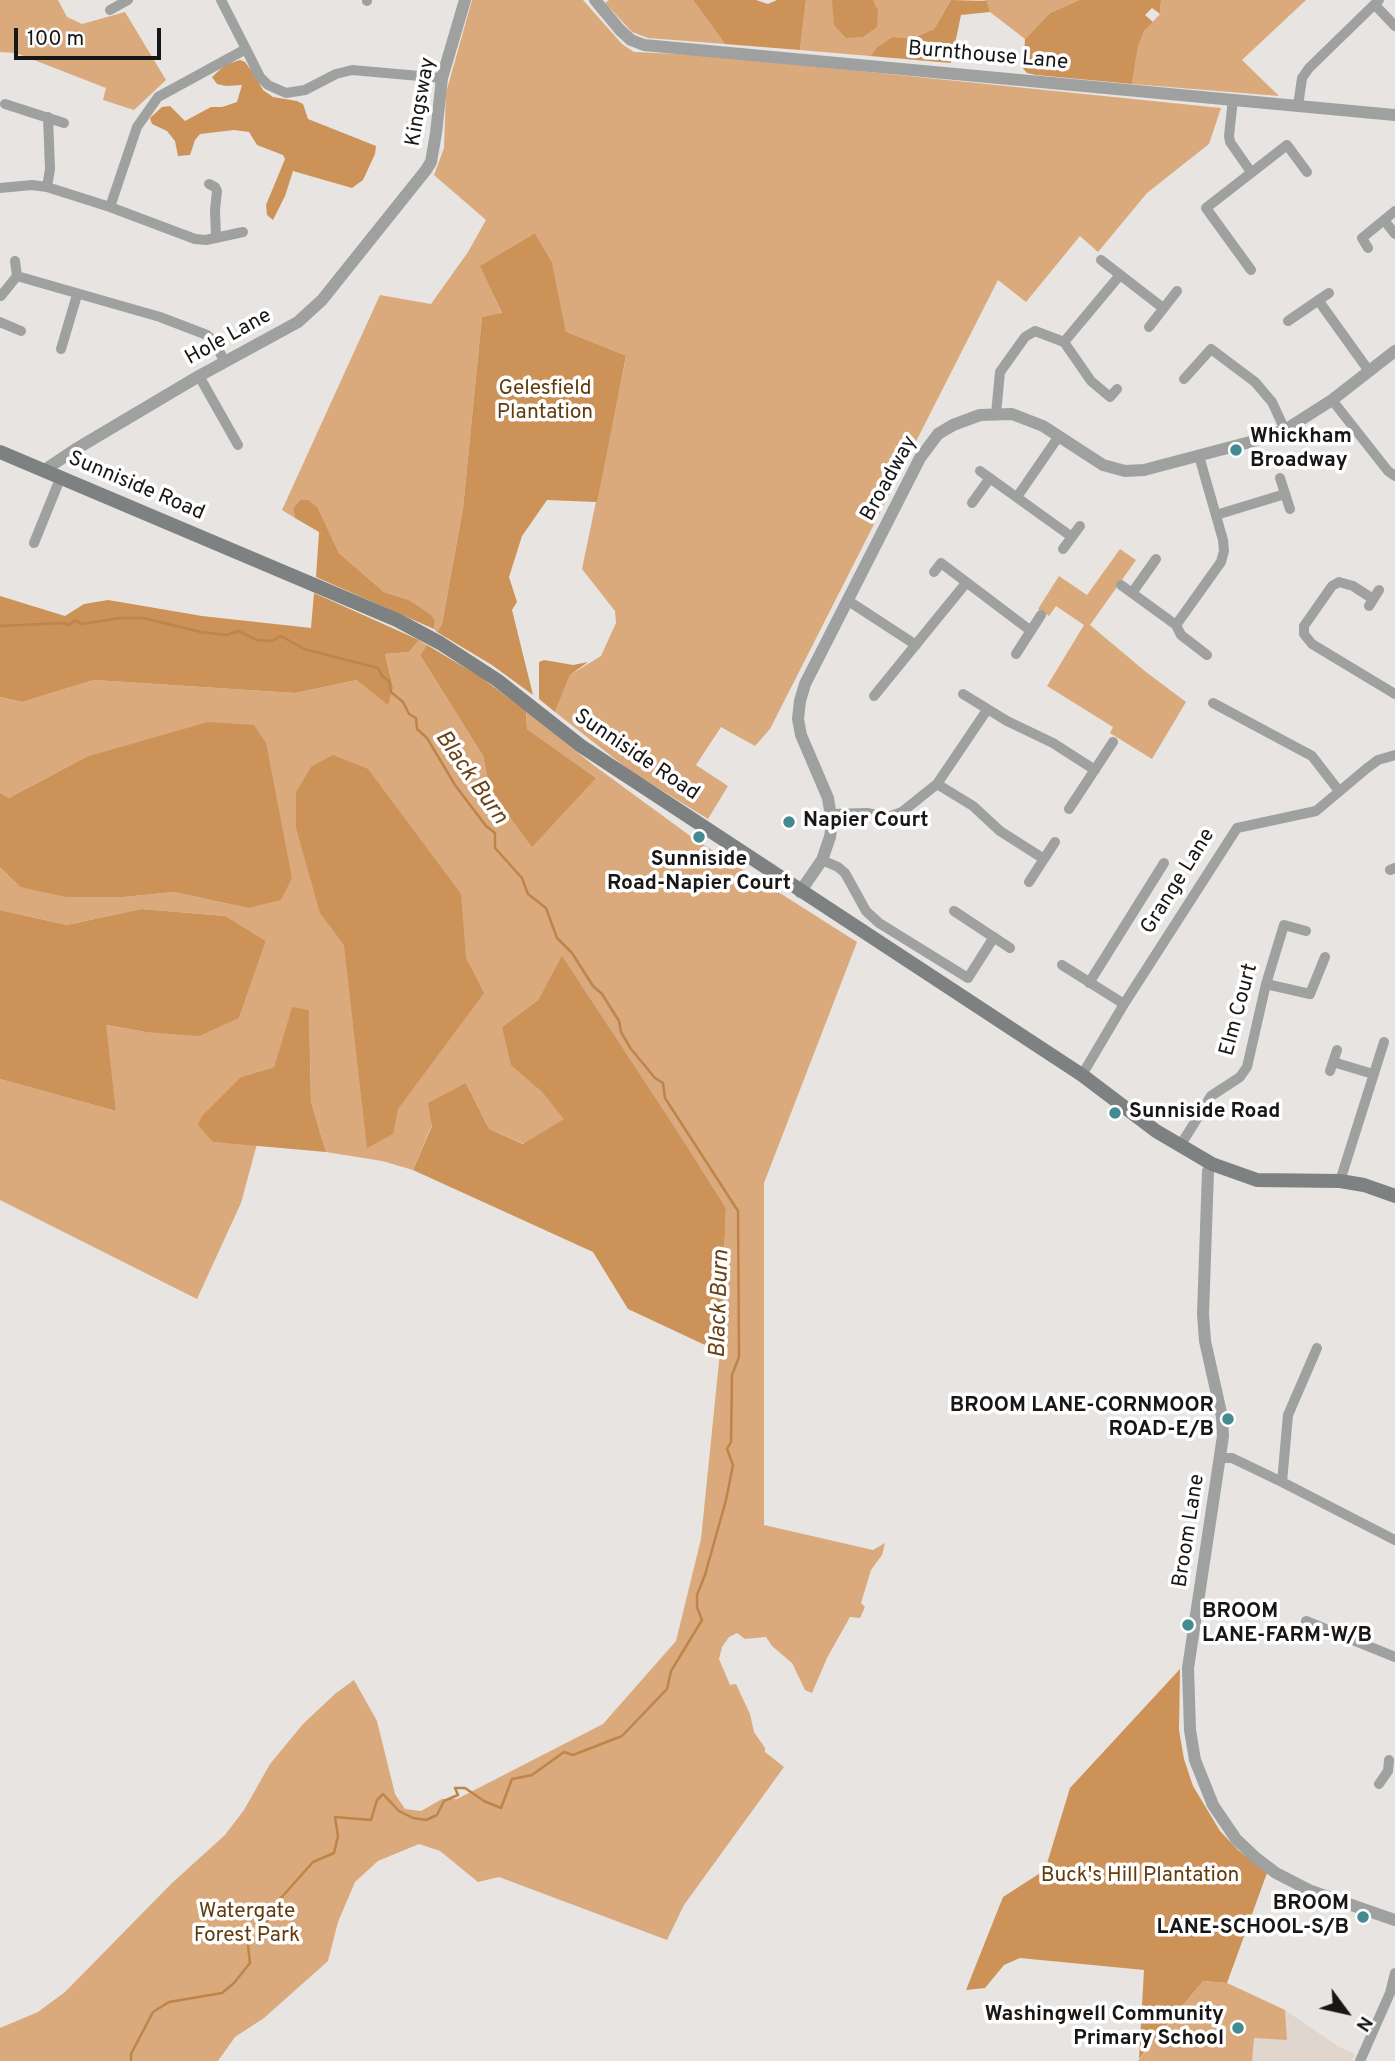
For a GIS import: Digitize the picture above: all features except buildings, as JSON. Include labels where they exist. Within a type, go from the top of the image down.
[{"type":"main road","name":"Sunniside Road","points":[[0,452],[349,599],[433,639],[497,680],[581,746],[1082,1075],[1130,1113],[1212,1164],[1257,1180],[1340,1181],[1364,1185],[1395,1196]]},
{"type":"street","points":[[110,10],[128,0]]},
{"type":"street","points":[[220,0],[260,77],[268,85],[286,93],[305,90],[352,69],[442,78]]},
{"type":"street","name":"Kingsway","points":[[401,202],[426,170],[433,155],[442,78],[465,0]]},
{"type":"street","name":"Burnthouse Lane","points":[[595,0],[620,30],[631,40],[644,45],[1395,115]]},
{"type":"street","points":[[1298,106],[1302,78],[1308,68],[1377,2],[1395,26]]},
{"type":"street","points":[[110,207],[137,127],[150,107],[166,92],[246,49]]},
{"type":"street","points":[[1233,99],[1229,136],[1232,147],[1251,172]]},
{"type":"street","points":[[5,104],[64,122]]},
{"type":"street","points":[[47,187],[50,169],[48,117]]},
{"type":"street","points":[[1251,270],[1206,208],[1287,145],[1307,172]]},
{"type":"street","points":[[209,184],[217,191],[216,237]]},
{"type":"street","points":[[0,188],[32,185],[47,187],[195,239],[243,232]]},
{"type":"street","name":"Hole Lane","points":[[43,471],[199,376],[298,322],[309,313],[401,202]]},
{"type":"street","points":[[1368,248],[1362,238],[1395,211]]},
{"type":"street","points":[[1384,220],[1395,234]]},
{"type":"street","points":[[1101,260],[1163,308]]},
{"type":"street","points":[[1,296],[17,276],[15,261]]},
{"type":"street","points":[[1064,342],[1120,275]]},
{"type":"street","points":[[17,276],[160,317],[207,335],[225,362]]},
{"type":"street","points":[[1149,327],[1177,291]]},
{"type":"street","points":[[1288,321],[1329,293]]},
{"type":"street","points":[[61,349],[77,295]]},
{"type":"street","points":[[1318,300],[1369,371]]},
{"type":"street","points":[[0,321],[21,331]]},
{"type":"street","points":[[996,414],[1000,372],[1025,337],[1035,331],[1064,342],[1091,381],[1110,397],[1117,389]]},
{"type":"street","points":[[1184,379],[1211,349],[1255,382],[1272,402],[1285,430]]},
{"type":"street","name":"Broadway","points":[[800,892],[822,860],[830,837],[831,814],[822,783],[806,751],[797,719],[805,684],[920,458],[938,434],[980,415],[1024,418],[1103,464],[1125,471],[1164,467],[1285,430],[1332,400],[1395,351]]},
{"type":"street","points":[[199,376],[237,445]]},
{"type":"street","points":[[1332,400],[1388,471],[1395,476]]},
{"type":"street","points":[[1017,497],[1059,436]]},
{"type":"street","points":[[1176,625],[1221,562],[1223,540],[1199,456]]},
{"type":"street","points":[[980,471],[1072,537]]},
{"type":"street","points":[[972,503],[990,478]]},
{"type":"street","points":[[1280,478],[1290,509]]},
{"type":"street","points":[[34,542],[60,479]]},
{"type":"street","points":[[1216,515],[1285,494]]},
{"type":"street","points":[[1063,549],[1080,526]]},
{"type":"street","points":[[1132,593],[1156,559]]},
{"type":"street","points":[[934,572],[941,563],[1031,631]]},
{"type":"street","points":[[1374,598],[1353,586],[1339,582],[1332,586],[1304,626],[1304,634],[1312,644],[1395,694]]},
{"type":"street","points":[[874,696],[966,583]]},
{"type":"street","points":[[1121,585],[1176,625],[1181,635],[1207,656]]},
{"type":"street","points":[[847,600],[916,645]]},
{"type":"street","points":[[1016,654],[1041,615]]},
{"type":"street","points":[[962,694],[987,710],[1053,743],[1095,770]]},
{"type":"street","points":[[1213,703],[1312,756],[1339,791]]},
{"type":"street","points":[[831,814],[867,813],[888,817],[902,811],[937,784],[987,710]]},
{"type":"street","points":[[1069,809],[1113,742]]},
{"type":"street","name":"Grange Lane","points":[[1082,1075],[1124,1004],[1237,828],[1316,811],[1378,760],[1395,755]]},
{"type":"street","points":[[937,784],[973,806],[1000,831],[1044,859]]},
{"type":"street","points":[[1029,882],[1055,842]]},
{"type":"street","points":[[822,860],[845,873],[866,911],[878,923],[968,978],[994,937]]},
{"type":"street","points":[[1089,983],[1164,863]]},
{"type":"street","points":[[954,911],[1010,948]]},
{"type":"street","name":"Elm Court","points":[[1180,1146],[1212,1096],[1240,1077],[1247,1067],[1266,984],[1284,925],[1306,931]]},
{"type":"street","points":[[1266,984],[1310,994],[1320,961]]},
{"type":"street","points":[[1062,965],[1124,1004]]},
{"type":"street","points":[[1340,1181],[1384,1042]]},
{"type":"street","points":[[1334,1061],[1373,1074]]},
{"type":"street","name":"Broom Lane","points":[[1212,1164],[1208,1171],[1203,1314],[1205,1341],[1222,1417],[1221,1458],[1188,1668],[1192,1745],[1202,1784],[1224,1824],[1242,1845],[1264,1864],[1311,1891],[1395,1920]]},
{"type":"street","points":[[1282,1482],[1288,1415],[1317,1348]]},
{"type":"street","points":[[1221,1458],[1232,1458],[1395,1540]]},
{"type":"street","points":[[1306,1621],[1395,1657]]},
{"type":"street","points":[[1379,1784],[1391,1768]]},
{"type":"street","points":[[1360,2061],[1392,1994],[1395,1973]]},
{"type":"shaded area","name":"Washingwell Community Primary School","points":[[1227,1983],[1285,2010],[1339,2047],[1355,2054],[1352,2061],[1138,2061]]},
{"type":"green space","points":[[0,0],[58,0],[67,17],[82,24],[125,12],[166,80],[134,110],[103,100],[106,88],[16,53],[0,52]]},
{"type":"green space","points":[[472,0],[583,0],[622,44],[634,52],[703,55],[1221,108],[1209,144],[1147,193],[1098,252],[1080,236],[1026,302],[998,280],[770,729],[755,746],[721,727],[696,765],[728,786],[708,819],[629,770],[555,712],[570,675],[601,656],[616,623],[615,611],[582,569],[626,357],[566,333],[552,262],[535,233],[481,266],[502,314],[482,317],[463,508],[442,624],[437,632],[434,629],[435,621],[409,600],[384,592],[339,553],[318,508],[300,500],[293,508],[295,518],[282,510],[380,295],[431,304],[468,252],[486,220],[434,175],[444,148],[446,93]]},
{"type":"green space","points":[[609,0],[693,0],[725,44],[648,38],[632,32],[605,3]]},
{"type":"green space","points":[[693,0],[756,0],[768,4],[777,0],[806,0],[800,50],[725,44]]},
{"type":"green space","points":[[806,0],[951,0],[934,29],[911,38],[892,37],[877,47],[870,56],[800,50]]},
{"type":"green space","points":[[832,0],[873,0],[878,11],[877,27],[863,37],[846,38],[834,25]]},
{"type":"green space","points":[[951,0],[987,1],[990,12],[961,15],[951,63],[870,56],[877,47],[892,37],[912,38],[934,29]]},
{"type":"green space","points":[[981,0],[1079,0],[1050,13],[1025,39],[990,12],[987,1]]},
{"type":"green space","points":[[1079,0],[1161,0],[1160,14],[1152,8],[1145,15],[1153,22],[1144,31],[1138,47],[1132,84],[1036,75],[1027,73],[1022,67],[1027,66],[1024,59],[1025,39],[1050,13]]},
{"type":"green space","points":[[1161,0],[1306,0],[1242,60],[1279,96],[1132,84],[1138,47],[1144,31],[1160,14]]},
{"type":"green space","points":[[240,60],[245,62],[263,90],[273,97],[297,101],[303,104],[308,119],[376,146],[363,180],[352,188],[293,171],[273,220],[267,215],[266,205],[285,159],[283,155],[257,145],[249,132],[234,130],[200,134],[190,155],[178,156],[175,141],[167,131],[152,124],[150,118],[162,107],[170,106],[185,121],[211,107],[237,102],[242,85],[217,84],[212,77],[225,65]]},
{"type":"green space","name":"Gelesfield Plantation","points":[[535,233],[552,262],[566,332],[626,356],[597,502],[547,500],[522,536],[509,577],[517,602],[512,610],[533,695],[492,665],[437,632],[442,624],[463,508],[482,317],[502,313],[480,266]]},
{"type":"green space","points":[[300,500],[308,500],[318,508],[339,553],[384,592],[409,600],[431,615],[435,621],[434,629],[316,577],[319,532],[295,518],[293,508]]},
{"type":"green space","points":[[1120,549],[1136,560],[1090,625],[1186,702],[1152,759],[1110,733],[1113,727],[1047,686],[1084,625],[1056,606],[1049,616],[1038,609],[1059,576],[1087,595]]},
{"type":"green space","points":[[314,593],[419,640],[409,652],[385,654],[393,687],[388,705],[357,680],[295,693],[94,680],[22,702],[0,697],[0,596],[65,616],[84,604],[108,600],[202,616],[311,628]]},
{"type":"green space","name":"Watergate Forest Park","points":[[419,640],[427,645],[420,655],[483,756],[490,790],[596,778],[527,729],[526,711],[592,764],[693,838],[857,942],[764,1183],[764,1525],[873,1550],[885,1543],[882,1555],[871,1570],[861,1603],[865,1607],[860,1618],[850,1617],[827,1658],[812,1693],[805,1690],[792,1663],[772,1646],[766,1637],[745,1639],[737,1633],[729,1637],[722,1647],[719,1659],[730,1685],[736,1684],[750,1714],[754,1732],[765,1752],[784,1767],[684,1905],[667,1940],[499,1877],[478,1882],[440,1851],[419,1844],[378,1861],[355,1882],[338,1922],[328,1961],[264,2018],[235,2037],[218,2061],[0,2061],[0,2028],[38,2012],[65,1992],[172,1883],[225,1835],[244,1810],[270,1764],[303,1724],[354,1680],[377,1721],[395,1794],[405,1809],[421,1811],[442,1799],[457,1799],[603,1724],[676,1641],[701,1539],[720,1352],[726,1208],[562,957],[538,1000],[502,1027],[541,1091],[565,1119],[524,1144],[489,1129],[466,1083],[432,1125],[413,1170],[382,1161],[326,1152],[311,1102],[309,1010],[292,1008],[274,1067],[241,1077],[213,1142],[257,1144],[241,1203],[197,1299],[0,1200],[0,1079],[116,1111],[105,1025],[146,1032],[239,1018],[266,941],[226,916],[141,909],[67,925],[0,910],[0,867],[20,887],[124,897],[174,892],[248,908],[86,757],[9,798],[0,793],[0,697],[22,702],[94,680],[295,693],[357,680],[393,687],[385,654],[409,652]]},
{"type":"green space","points":[[427,645],[479,676],[526,711],[527,729],[596,778],[532,847],[490,790],[483,756],[420,655]]},
{"type":"green space","points":[[544,660],[573,665],[588,662],[570,675],[555,712],[539,699],[539,662]]},
{"type":"green space","points":[[208,722],[254,725],[266,743],[292,878],[281,900],[248,908],[174,892],[124,897],[66,897],[20,887],[0,867],[0,793],[9,798],[86,757]]},
{"type":"green space","points":[[333,755],[368,769],[461,894],[466,958],[484,993],[398,1109],[393,1134],[367,1148],[344,945],[320,913],[296,828],[296,792],[311,767]]},
{"type":"green space","points":[[141,909],[226,916],[266,941],[239,1018],[199,1036],[146,1032],[106,1025],[116,1111],[0,1079],[0,910],[67,925]]},
{"type":"green space","points":[[562,956],[726,1208],[720,1352],[628,1309],[593,1252],[413,1170],[432,1126],[428,1103],[466,1083],[489,1129],[523,1144],[564,1119],[541,1091],[511,1065],[502,1027],[538,1000]]},
{"type":"green space","points":[[292,1007],[309,1010],[311,1102],[326,1152],[213,1142],[198,1125],[202,1116],[241,1077],[274,1067]]},
{"type":"green space","name":"Buck's Hill Plantation","points":[[1180,1669],[1179,1730],[1184,1759],[1193,1786],[1220,1831],[1238,1850],[1267,1873],[1227,1983],[1203,1981],[1139,2059],[1144,1970],[1020,1958],[1004,1965],[985,1988],[966,1990],[1003,1897],[1045,1870],[1070,1788]]},
{"type":"green space","name":"Washingwell Community Primary School","points":[[1203,1981],[1227,1983],[1285,2010],[1287,2040],[1254,2038],[1252,2061],[1138,2061]]},
{"type":"waterway","name":"Black Burn","points":[[0,626],[62,623],[69,625],[75,620],[81,624],[120,618],[143,618],[201,632],[227,635],[238,631],[257,640],[272,641],[281,636],[304,649],[378,668],[382,676],[389,681],[391,692],[403,702],[409,714],[416,718],[417,729],[427,738],[455,785],[486,826],[495,833],[495,848],[522,878],[528,894],[546,908],[557,938],[572,953],[593,986],[602,994],[619,1021],[621,1032],[631,1049],[655,1078],[663,1083],[665,1098],[738,1211],[739,1357],[732,1375],[731,1442],[727,1449],[733,1465],[726,1500],[697,1595],[697,1607],[702,1620],[671,1671],[667,1689],[622,1736],[573,1755],[564,1752],[532,1775],[512,1779],[501,1808],[484,1801],[465,1788],[455,1788],[458,1795],[444,1801],[437,1815],[426,1820],[413,1818],[399,1811],[383,1794],[377,1800],[371,1820],[335,1817],[338,1836],[334,1853],[313,1862],[272,1908],[264,1930],[248,1945],[250,1963],[234,1983],[222,1993],[169,2002],[153,2012],[131,2054],[131,2061]]},
{"type":"place","name":"Whickham Broadway","points":[[1236,450]]},
{"type":"place","name":"Napier Court","points":[[789,822]]},
{"type":"place","name":"Sunniside Road-Napier Court","points":[[699,837]]},
{"type":"place","name":"Sunniside Road","points":[[1115,1113]]},
{"type":"place","name":"BROOM LANE-CORNMOOR ROAD-E/B","points":[[1228,1419]]},
{"type":"place","name":"BROOM LANE-FARM-W/B","points":[[1188,1625]]},
{"type":"place","name":"BROOM LANE-SCHOOL-S/B","points":[[1363,1917]]},
{"type":"place","name":"Washingwell Community Primary School","points":[[1238,2028]]}]
